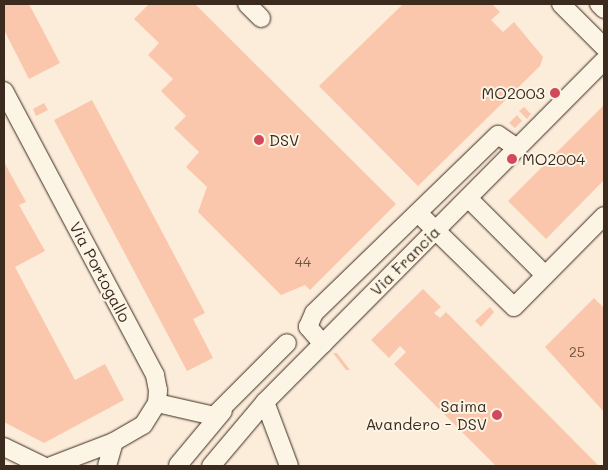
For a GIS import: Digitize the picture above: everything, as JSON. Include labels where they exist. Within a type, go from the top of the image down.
[{"type":"street","points":[[247,4],[261,18]]},
{"type":"street","points":[[561,4],[604,47]]},
{"type":"street","points":[[599,4],[604,9]]},
{"type":"street","name":"Via Francia","points":[[211,466],[265,402],[604,61]]},
{"type":"street","name":"Via Portogallo","points":[[5,98],[155,375],[157,403]]},
{"type":"street","points":[[323,344],[308,328],[314,313],[498,135],[518,148]]},
{"type":"street","points":[[468,198],[545,275]]},
{"type":"street","points":[[418,212],[514,307],[604,216]]},
{"type":"street","points":[[178,465],[223,411],[287,343]]},
{"type":"street","points":[[265,402],[289,466]]},
{"type":"street","points":[[51,466],[87,458],[143,425],[157,403],[206,417],[223,411]]},
{"type":"street","points":[[106,466],[114,442]]},
{"type":"street","points":[[4,447],[43,466]]},
{"type":"building","points":[[4,4],[29,4],[60,63],[29,79],[4,30]]},
{"type":"building","name":"DSV","points":[[149,4],[195,4],[396,204],[310,290],[305,285],[281,295],[198,212],[207,187],[186,167],[199,152],[174,128],[186,116],[161,91],[173,79],[148,55],[159,43],[134,19]]},
{"type":"building","points":[[403,4],[492,4],[500,12],[491,20],[503,32],[514,22],[543,57],[540,66],[418,186],[319,86]]},
{"type":"building","points":[[92,100],[205,313],[193,319],[213,358],[187,371],[54,120]]},
{"type":"building","points":[[44,103],[48,110],[36,116],[33,109]]},
{"type":"building","points":[[604,105],[604,180],[546,239],[508,201]]},
{"type":"building","points":[[524,107],[531,114],[527,119],[519,111]]},
{"type":"building","points":[[517,115],[522,121],[515,128],[509,123]]},
{"type":"building","points":[[4,162],[26,202],[19,205],[45,251],[15,267],[75,380],[105,364],[124,400],[44,443],[4,422]]},
{"type":"building","name":"Saima Avandero - DSV","points":[[423,289],[441,307],[434,313],[440,318],[446,312],[599,466],[496,466],[394,364],[406,352],[400,346],[389,358],[371,340]]},
{"type":"building","points":[[594,298],[604,308],[604,412],[545,347]]},
{"type":"building","points":[[490,307],[494,312],[481,327],[475,321]]},
{"type":"building","points":[[333,353],[337,353],[350,370],[346,370]]},
{"type":"place","name":"MO2003","points":[[555,93]]},
{"type":"place","name":"DSV","points":[[259,140]]},
{"type":"place","name":"MO2004","points":[[512,159]]},
{"type":"place","name":"Saima Avandero - DSV","points":[[497,415]]}]
